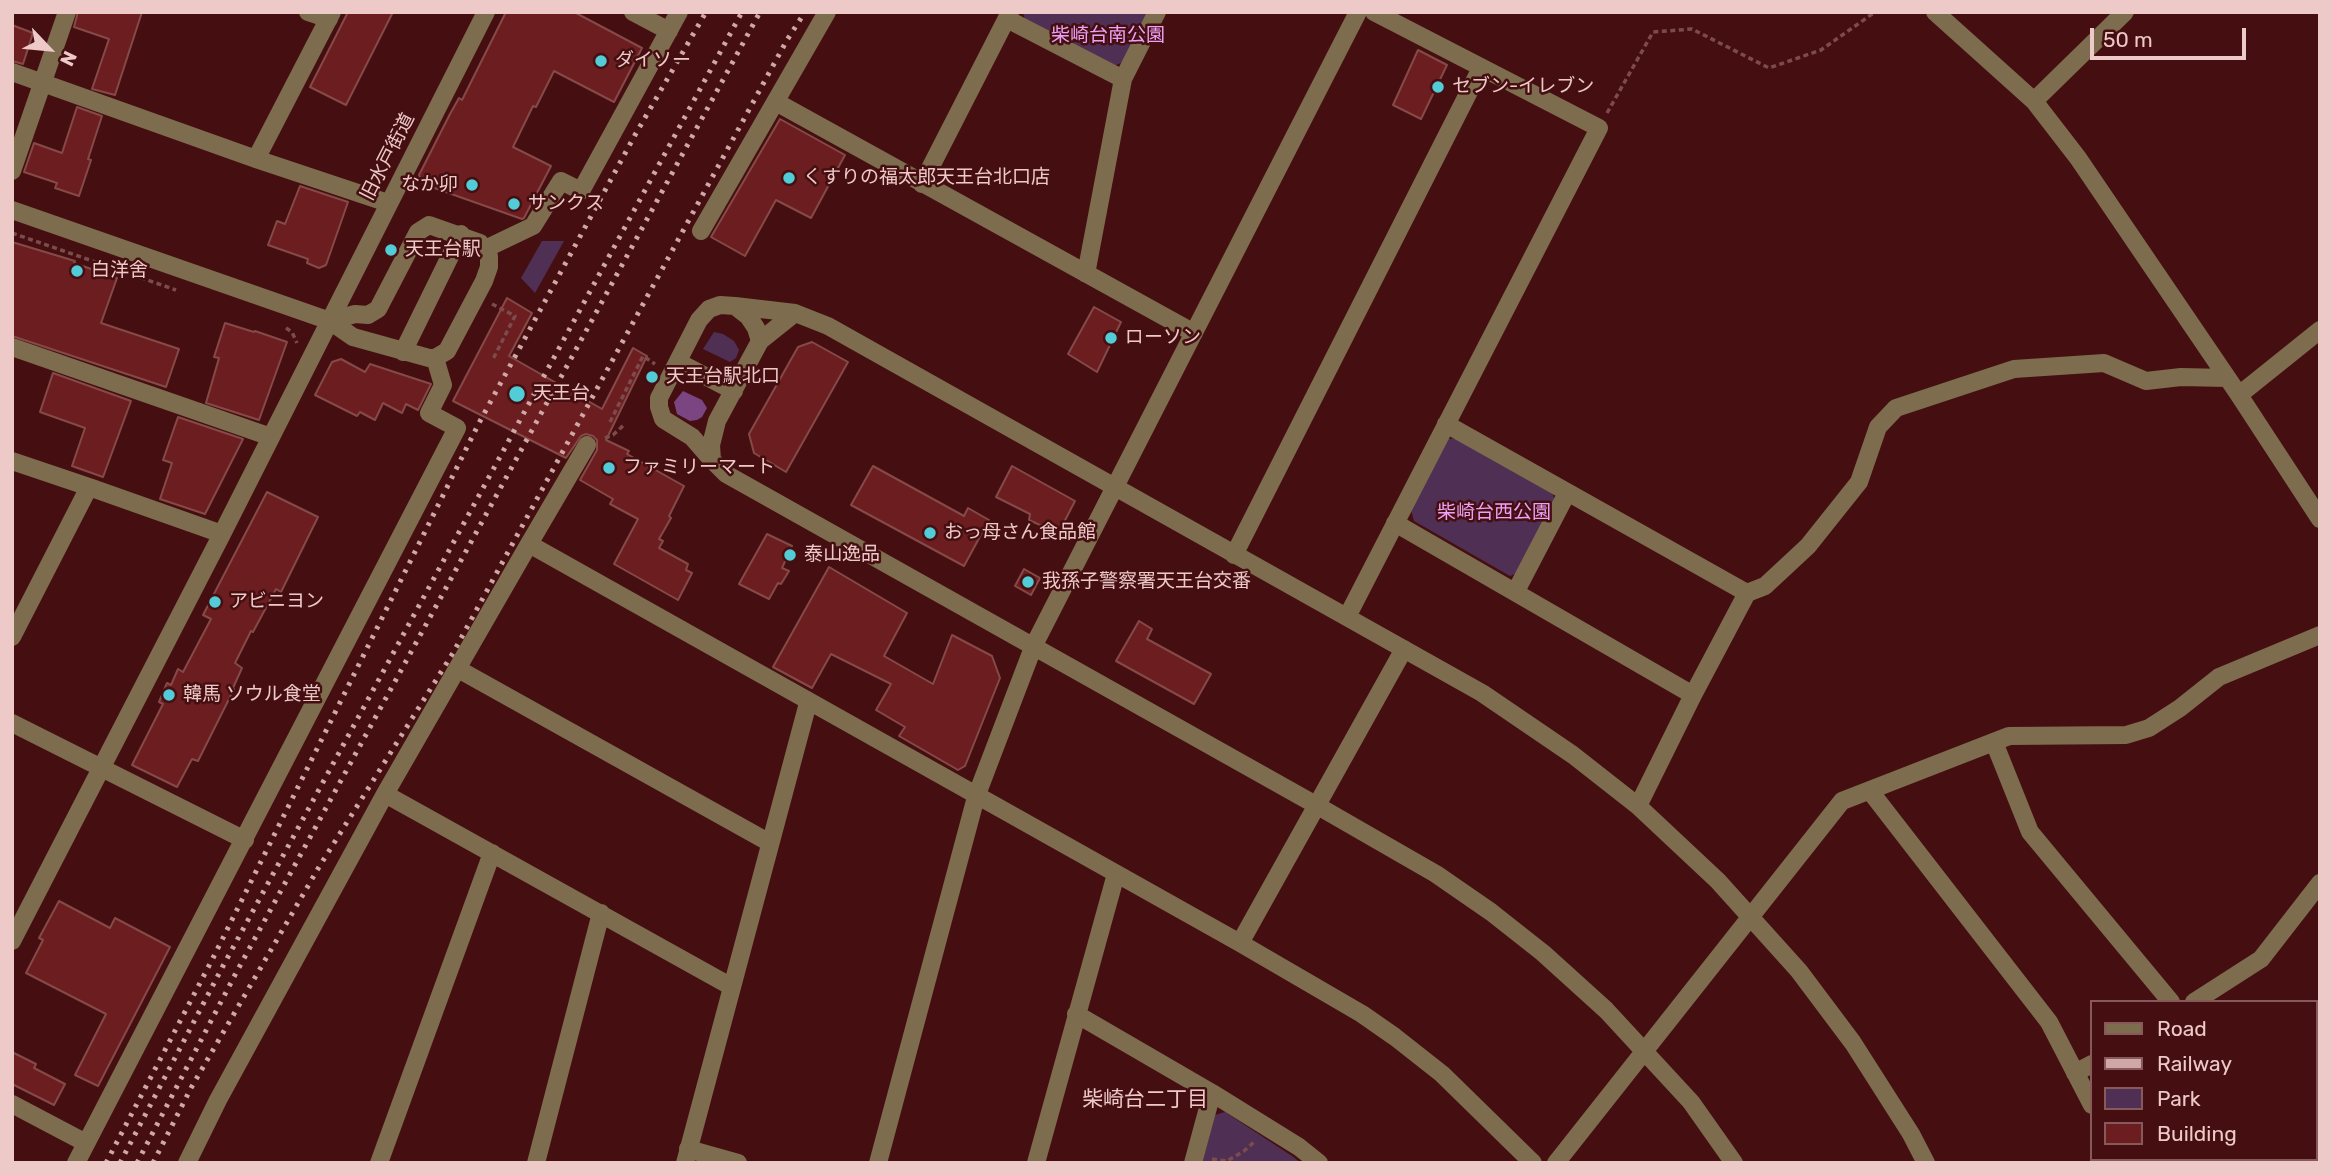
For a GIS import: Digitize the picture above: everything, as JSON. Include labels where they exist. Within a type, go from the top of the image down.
[{"type":"street","points":[[12,171],[67,12]]},
{"type":"street","points":[[257,159],[331,16],[308,12]]},
{"type":"street","name":"旧水戸街道","points":[[12,941],[486,12]]},
{"type":"street","points":[[633,12],[668,31]]},
{"type":"street","points":[[485,248],[533,226],[561,181],[581,191],[679,12]]},
{"type":"street","points":[[701,231],[827,12]]},
{"type":"street","points":[[1086,274],[1123,79],[1157,12]]},
{"type":"street","points":[[878,1163],[976,797],[1034,645],[1358,12]]},
{"type":"street","points":[[1347,617],[1600,128],[1374,12]]},
{"type":"street","points":[[1934,12],[2034,101],[2078,158],[2226,378],[2317,507]]},
{"type":"street","points":[[2034,101],[2125,12]]},
{"type":"street","points":[[922,184],[1008,16],[1123,79]]},
{"type":"street","points":[[1234,555],[1481,68]]},
{"type":"street","points":[[12,72],[388,203]]},
{"type":"street","points":[[776,102],[1194,333]]},
{"type":"street","points":[[12,210],[330,321],[353,337],[403,352],[435,358],[447,351],[484,281],[489,256],[480,243],[461,234],[429,225],[418,232],[378,309],[368,315],[355,314],[330,321]]},
{"type":"street","points":[[403,352],[461,234]]},
{"type":"street","points":[[1734,1163],[1690,1102],[1588,993],[1544,953],[1436,874],[1034,645],[726,474],[692,437],[663,419],[659,407],[659,398],[699,320],[709,309],[720,305],[795,313],[828,326],[1482,693],[1573,755],[1638,806],[1718,881],[1799,971],[1853,1043],[1911,1134],[1926,1163]]},
{"type":"street","points":[[735,306],[748,316],[760,341]]},
{"type":"street","points":[[712,460],[711,445],[718,421],[760,341],[795,313]]},
{"type":"street","points":[[2239,395],[2320,330]]},
{"type":"street","points":[[12,347],[271,438]]},
{"type":"street","points":[[76,1163],[457,428],[429,413],[443,385],[435,358]]},
{"type":"street","points":[[678,362],[733,391]]},
{"type":"street","points":[[1638,806],[1747,593],[1765,586],[1808,546],[1859,482],[1878,427],[1896,408],[2014,369],[2104,363],[2146,381],[2181,377],[2226,378]]},
{"type":"street","points":[[692,437],[701,436],[718,421]]},
{"type":"street","points":[[1446,424],[1747,593]]},
{"type":"street","points":[[187,1163],[218,1100],[385,794],[587,445]]},
{"type":"street","points":[[12,461],[222,534]]},
{"type":"street","points":[[12,637],[89,487]]},
{"type":"street","points":[[1516,592],[1567,493]]},
{"type":"street","points":[[1395,523],[1693,695]]},
{"type":"street","points":[[529,544],[1362,1014],[1442,1074],[1533,1163]]},
{"type":"street","points":[[1556,1163],[1842,801],[2009,736],[2126,735],[2138,732],[2180,708],[2219,677],[2320,635]]},
{"type":"street","points":[[1240,943],[1404,649]]},
{"type":"street","points":[[457,669],[770,843]]},
{"type":"street","points":[[738,1163],[687,1156],[808,703]]},
{"type":"street","points":[[12,723],[245,840]]},
{"type":"street","points":[[1994,742],[2030,832],[2169,1000]]},
{"type":"street","points":[[1870,791],[2049,1022],[2090,1101]]},
{"type":"street","points":[[385,794],[732,987]]},
{"type":"street","points":[[379,1163],[492,852]]},
{"type":"street","points":[[1036,1163],[1116,874]]},
{"type":"street","points":[[2197,1000],[2261,959],[2320,883]]},
{"type":"street","points":[[536,1163],[601,913]]},
{"type":"street","points":[[1076,1014],[1212,1093],[1319,1163]]},
{"type":"street","points":[[2076,1073],[2090,1065]]},
{"type":"street","points":[[1193,1160],[1212,1093]]},
{"type":"street","points":[[12,1104],[86,1143]]},
{"type":"path","points":[[1600,128],[1653,32],[1692,29],[1769,68],[1821,50],[1875,12]]},
{"type":"path","points":[[12,233],[184,292]]},
{"type":"path","points":[[492,304],[515,316],[493,359]]},
{"type":"path","points":[[276,324],[292,332],[298,347]]},
{"type":"path","points":[[611,422],[643,356],[655,364]]},
{"type":"path","points":[[587,445],[613,435],[625,424]]},
{"type":"path","points":[[1193,1160],[1233,1160],[1268,1128]]},
{"type":"green space","name":"柴崎台南公園","points":[[1023,12],[1148,12],[1123,62],[1114,66],[1025,20]]},
{"type":"green space","points":[[542,241],[564,241],[535,293],[521,278]]},
{"type":"green space","points":[[714,332],[734,341],[739,350],[736,358],[730,362],[703,349]]},
{"type":"green space","name":"柴崎台西公園","points":[[1457,438],[1552,492],[1556,503],[1518,573],[1510,576],[1414,521],[1411,510],[1448,439]]},
{"type":"green space","points":[[1225,1112],[1301,1163],[1202,1163],[1215,1115]]},
{"type":"shaded area","points":[[683,391],[702,400],[707,408],[697,420],[690,421],[677,414],[674,402]]},
{"type":"building","points":[[78,12],[142,12],[115,95],[92,89],[109,39],[74,27]]},
{"type":"building","points":[[348,12],[393,12],[346,105],[310,87]]},
{"type":"building","points":[[506,12],[574,12],[642,48],[614,102],[554,71],[513,147],[551,166],[522,219],[423,184],[419,175],[459,98],[462,100]]},
{"type":"building","points":[[12,25],[33,33],[23,64],[12,61]]},
{"type":"building","points":[[1418,50],[1447,65],[1421,119],[1393,105]]},
{"type":"building","points":[[77,107],[102,116],[79,196],[55,188],[57,183],[24,172],[34,143],[62,153]]},
{"type":"building","name":"くすりの福太郎天王台北口店","points":[[780,119],[845,155],[811,218],[776,200],[745,256],[711,237]]},
{"type":"building","points":[[300,186],[348,202],[326,265],[319,268],[307,263],[308,259],[268,245],[277,221],[285,224]]},
{"type":"building","points":[[12,242],[75,261],[74,263],[117,278],[101,323],[179,349],[166,387],[12,336]]},
{"type":"building","points":[[507,298],[532,313],[509,356],[602,409],[633,348],[647,356],[606,440],[629,451],[627,454],[684,486],[659,539],[663,541],[659,548],[688,564],[686,570],[692,573],[678,600],[614,564],[638,519],[610,504],[613,499],[580,480],[597,450],[597,440],[593,436],[581,436],[566,458],[453,401]]},
{"type":"building","points":[[1094,307],[1121,322],[1097,372],[1068,354]]},
{"type":"building","points":[[225,323],[287,342],[259,420],[206,403],[219,358],[214,357]]},
{"type":"building","points":[[812,342],[848,362],[786,472],[754,453],[749,434],[798,347]]},
{"type":"building","points":[[341,359],[365,372],[370,364],[431,384],[418,410],[406,404],[402,413],[383,403],[375,420],[360,412],[357,416],[315,395],[332,362]]},
{"type":"building","points":[[53,373],[131,401],[103,477],[72,466],[85,428],[40,412]]},
{"type":"building","points":[[178,417],[243,439],[205,514],[160,499],[172,463],[163,460]]},
{"type":"building","points":[[873,466],[964,516],[968,508],[989,520],[964,566],[851,505]]},
{"type":"building","points":[[1012,466],[1075,501],[1059,532],[1029,520],[1030,514],[996,497]]},
{"type":"building","points":[[267,492],[318,517],[281,592],[276,589],[253,632],[251,631],[235,663],[242,668],[234,689],[198,761],[192,759],[177,787],[132,765],[163,704],[159,702],[167,683],[171,685],[178,669],[183,672],[211,619],[203,615]]},
{"type":"building","points":[[767,534],[792,546],[782,568],[789,571],[769,599],[739,584]]},
{"type":"building","points":[[829,567],[907,613],[884,656],[933,684],[952,635],[992,656],[1000,678],[965,766],[958,770],[899,736],[905,727],[876,710],[891,684],[831,654],[812,688],[773,667]]},
{"type":"building","points":[[1024,569],[1040,578],[1031,595],[1015,586]]},
{"type":"building","points":[[1139,621],[1152,629],[1147,639],[1211,674],[1194,704],[1116,661]]},
{"type":"building","points":[[59,901],[110,928],[115,918],[170,947],[98,1086],[75,1075],[106,1014],[26,973],[43,940],[39,938]]},
{"type":"building","points":[[12,1052],[36,1064],[34,1068],[65,1084],[54,1105],[12,1084]]},
{"type":"railway","points":[[106,1163],[213,958],[479,423],[635,135],[706,12]]},
{"type":"railway","points":[[120,1163],[223,966],[742,12]]},
{"type":"railway","points":[[137,1163],[236,973],[760,12]]},
{"type":"railway","points":[[153,1163],[191,1088],[319,867],[453,653],[787,40],[805,12]]},
{"type":"place","name":"ダイソー","points":[[601,61]]},
{"type":"place","name":"セブン-イレブン","points":[[1438,87]]},
{"type":"place","name":"くすりの福太郎天王台北口店","points":[[789,178]]},
{"type":"place","name":"なか卯","points":[[472,185]]},
{"type":"place","name":"サンクス","points":[[514,204]]},
{"type":"place","name":"天王台駅","points":[[391,250]]},
{"type":"place","name":"白洋舍","points":[[77,271]]},
{"type":"place","name":"ローソン","points":[[1111,338]]},
{"type":"place","name":"天王台駅北口","points":[[652,377]]},
{"type":"place","name":"天王台","points":[[517,394]]},
{"type":"place","name":"ファミリーマート","points":[[609,468]]},
{"type":"place","name":"おっ母さん食品館","points":[[930,533]]},
{"type":"place","name":"泰山逸品","points":[[790,555]]},
{"type":"place","name":"我孫子警察署天王台交番","points":[[1028,582]]},
{"type":"place","name":"アビニヨン","points":[[215,602]]},
{"type":"place","name":"韓馬 ソウル食堂","points":[[169,695]]},
{"type":"district","name":"柴崎台二丁目","points":[[1145,1100]]}]
